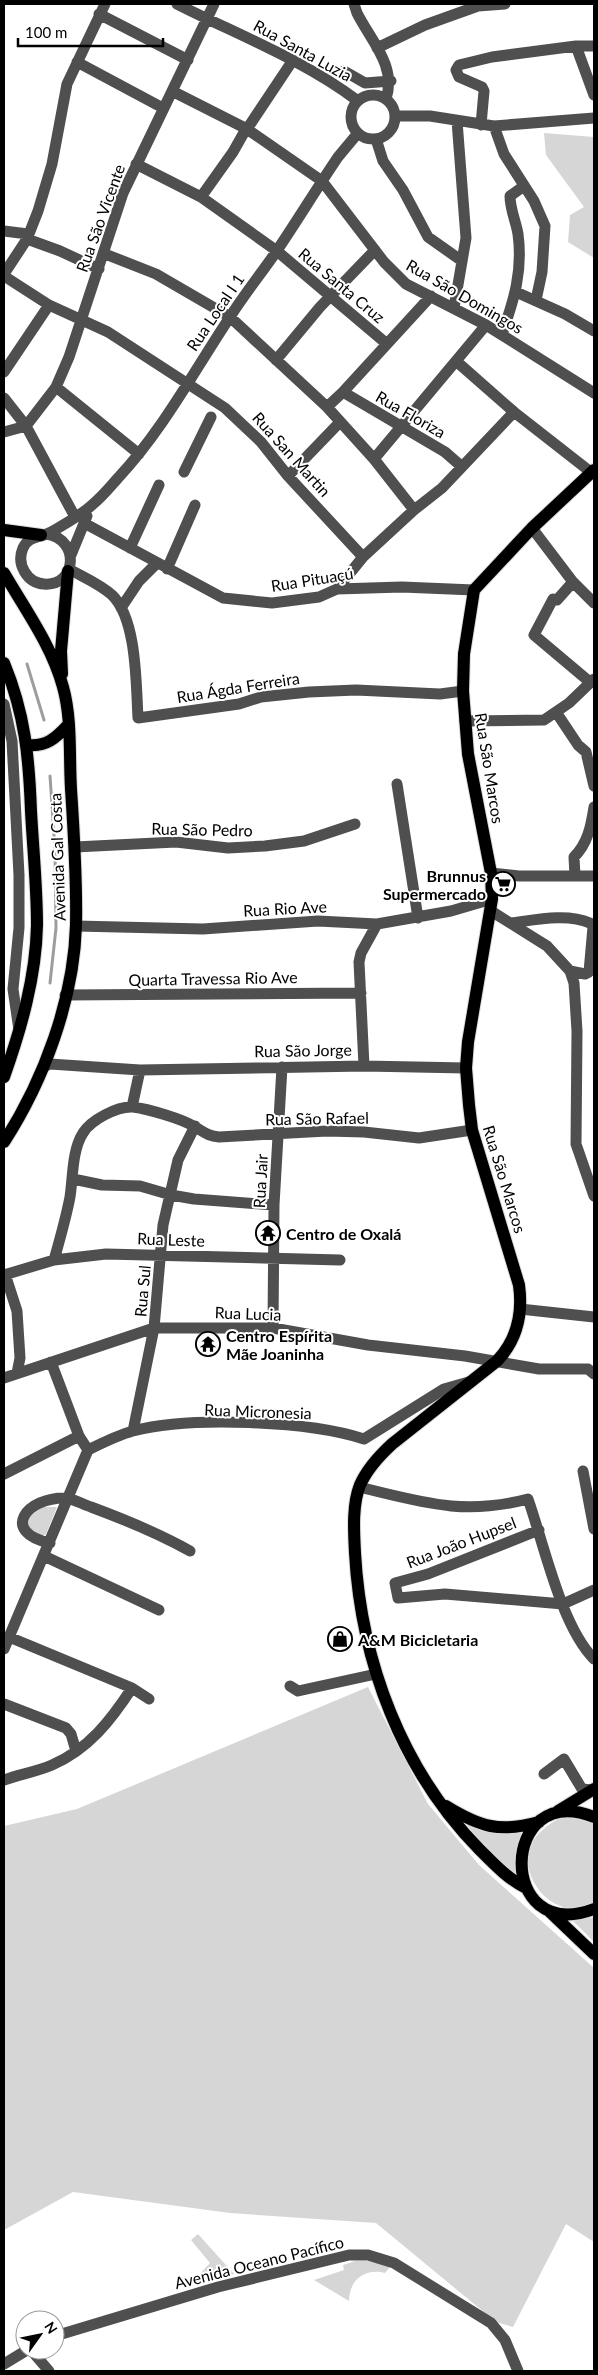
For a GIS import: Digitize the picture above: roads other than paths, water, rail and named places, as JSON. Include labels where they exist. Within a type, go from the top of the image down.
[{"type":"main road","points":[[474,590],[532,528],[593,471]]},
{"type":"main road","points":[[4,530],[44,534]]},
{"type":"main road","points":[[63,687],[61,651],[68,572]]},
{"type":"main road","name":"Avenida Gal Costa","points":[[4,573],[47,648],[63,687],[68,725],[75,847],[76,926],[65,995],[52,1045],[16,1124],[4,1142]]},
{"type":"main road","name":"Rua São Marcos","points":[[474,590],[464,654],[463,691],[468,754],[491,874],[492,905],[473,1013],[466,1068],[472,1130],[517,1276],[520,1309],[512,1341],[497,1361],[392,1444],[376,1459],[359,1487],[355,1523],[357,1588],[376,1674],[399,1734],[416,1765],[465,1834],[502,1872],[526,1888],[534,1899],[594,1954]]},
{"type":"main road","name":"Avenida Gal Costa","points":[[4,663],[19,703],[28,745],[36,872],[37,927],[30,989],[4,1077]]},
{"type":"main road","points":[[28,745],[39,745],[51,741],[68,725]]},
{"type":"main road","points":[[526,1888],[520,1864],[521,1851],[528,1835],[539,1822],[594,1790]]},
{"type":"main road","name":"Rua São Marcos","points":[[442,1803],[477,1823],[491,1827],[520,1827],[539,1822]]},
{"type":"main road","points":[[552,1815],[574,1811],[594,1817]]},
{"type":"main road","points":[[545,1908],[570,1915],[594,1909]]},
{"type":"street","name":"Rua Santa Luzia","points":[[176,4],[331,80],[358,101]]},
{"type":"street","name":"Rua São Vicente","points":[[26,426],[56,386],[70,357],[80,320],[105,254],[124,193],[136,164],[214,4]]},
{"type":"street","points":[[354,4],[356,13],[387,67],[390,81],[386,99]]},
{"type":"street","points":[[377,48],[459,9],[505,4]]},
{"type":"street","points":[[4,275],[27,236],[46,188],[67,84],[103,7],[188,60]]},
{"type":"street","points":[[576,46],[584,62],[594,95]]},
{"type":"street","points":[[481,125],[484,91],[482,87],[459,77],[456,70],[460,65],[492,57],[576,46],[594,46]]},
{"type":"street","points":[[201,198],[293,60]]},
{"type":"street","points":[[77,62],[163,108]]},
{"type":"street","points":[[344,71],[365,83],[390,81]]},
{"type":"street","points":[[172,91],[246,129]]},
{"type":"street","points":[[374,95],[386,99],[394,109],[395,116],[392,128],[388,133],[376,139],[358,133],[351,115],[358,101],[374,95]]},
{"type":"street","points":[[395,116],[424,116],[494,126],[594,118]]},
{"type":"street","points":[[454,308],[466,226],[457,121]]},
{"type":"street","points":[[494,126],[504,154],[546,226],[536,300]]},
{"type":"street","name":"Rua São Domingos","points":[[246,129],[322,181],[374,250],[406,284],[502,334],[594,393]]},
{"type":"street","name":"Rua Local I 1","points":[[71,555],[79,520],[139,454],[230,317],[277,251],[344,148],[358,133]]},
{"type":"street","points":[[376,139],[383,161],[403,190],[419,224],[428,237],[462,261]]},
{"type":"street","name":"Rua Santa Cruz","points":[[136,164],[201,198],[277,251],[387,344]]},
{"type":"street","points":[[502,334],[516,292],[518,233],[510,199],[513,192],[524,186]]},
{"type":"street","points":[[4,231],[27,236],[99,269]]},
{"type":"street","points":[[276,360],[330,296],[374,250]]},
{"type":"street","points":[[105,254],[156,274],[230,317],[327,407],[374,459],[414,510]]},
{"type":"street","name":"Rua San Martin","points":[[4,275],[49,305],[108,332],[225,408],[245,424],[288,476],[363,557]]},
{"type":"street","points":[[516,292],[536,300],[594,331]]},
{"type":"street","points":[[327,407],[343,392],[430,296]]},
{"type":"street","points":[[4,372],[49,305]]},
{"type":"street","points":[[374,459],[486,325]]},
{"type":"street","points":[[456,361],[514,412],[593,471]]},
{"type":"street","points":[[56,386],[139,454]]},
{"type":"street","name":"Rua Floriza","points":[[343,392],[445,452],[460,466]]},
{"type":"street","points":[[4,398],[26,426],[79,520],[44,534],[30,540],[22,550],[21,562],[25,574],[34,582],[53,584],[68,572],[71,555],[62,540],[44,534]]},
{"type":"street","points":[[337,589],[363,557],[414,510],[442,488],[460,466],[514,412]]},
{"type":"street","points":[[184,472],[211,417]]},
{"type":"street","points":[[288,476],[340,422]]},
{"type":"street","points":[[4,432],[26,426]]},
{"type":"street","points":[[130,548],[160,485]]},
{"type":"street","points":[[167,569],[195,504]]},
{"type":"street","name":"Rua Pituaçú","points":[[79,520],[223,598],[247,602],[272,603],[309,598],[337,589],[402,587],[474,590]]},
{"type":"street","points":[[532,528],[573,582],[594,603]]},
{"type":"street","points":[[68,572],[107,592],[121,608],[139,581],[157,563]]},
{"type":"street","points":[[465,721],[544,720],[592,681],[534,635],[553,599],[557,600],[573,582]]},
{"type":"street","name":"Rua Ágda Ferreira","points":[[121,608],[128,626],[138,718],[240,704],[261,697],[309,692],[356,690],[440,694],[463,691]]},
{"type":"street","points":[[4,704],[9,729],[19,875],[20,928],[13,989],[19,1031]]},
{"type":"street","points":[[556,712],[587,755],[594,786]]},
{"type":"street","points":[[9,729],[16,740],[28,745]]},
{"type":"street","points":[[397,784],[418,918]]},
{"type":"street","points":[[575,876],[574,857],[582,851],[589,833],[594,807]]},
{"type":"street","name":"Rua São Pedro","points":[[75,847],[176,842],[228,848],[265,846],[304,841],[355,824]]},
{"type":"street","points":[[491,874],[594,876]]},
{"type":"street","points":[[492,905],[511,923],[547,946],[570,971],[574,984],[577,1031],[576,1144],[594,1196]]},
{"type":"street","name":"Rua Rio Ave","points":[[76,926],[203,929],[318,921],[377,924],[492,905]]},
{"type":"street","points":[[511,923],[541,919],[570,919],[590,922],[592,928],[589,972],[585,974],[570,971]]},
{"type":"street","points":[[364,1066],[361,953],[377,924]]},
{"type":"street","name":"Quarta Travessa Rio Ave","points":[[65,995],[361,993]]},
{"type":"street","name":"Rua São Jorge","points":[[43,1067],[50,1064],[140,1070],[282,1066],[466,1068]]},
{"type":"street","name":"Rua Jair","points":[[273,1328],[274,1205],[282,1066]]},
{"type":"street","points":[[54,1260],[65,1221],[76,1151],[82,1135],[87,1128],[112,1113],[132,1107],[140,1070]]},
{"type":"street","name":"Rua São Rafael","points":[[132,1107],[195,1126],[202,1133],[219,1137],[328,1131],[364,1132],[419,1138],[472,1130]]},
{"type":"street","name":"Rua Sul","points":[[132,1431],[154,1328],[164,1225],[170,1195],[178,1160],[195,1126]]},
{"type":"street","points":[[73,1179],[102,1185],[140,1186],[170,1195],[274,1205]]},
{"type":"street","name":"Rua Leste","points":[[4,1274],[54,1260],[106,1254],[340,1260]]},
{"type":"street","points":[[4,1274],[17,1311],[20,1358],[17,1373]]},
{"type":"street","points":[[520,1309],[594,1317]]},
{"type":"street","name":"Rua Lucia","points":[[4,1378],[154,1328],[273,1328],[368,1345],[497,1361],[539,1369],[588,1369],[594,1374]]},
{"type":"street","points":[[4,1649],[88,1450],[79,1436],[51,1362]]},
{"type":"street","name":"Rua Micronesia","points":[[88,1450],[132,1431],[176,1425],[242,1424],[294,1426],[364,1439],[444,1389],[474,1380]]},
{"type":"street","points":[[4,1474],[79,1436]]},
{"type":"street","points":[[583,1472],[594,1529]]},
{"type":"street","points":[[359,1487],[422,1502],[454,1507],[492,1507],[528,1499],[563,1604],[576,1635],[594,1659]]},
{"type":"street","points":[[50,1543],[25,1536],[20,1530],[19,1517],[29,1507],[39,1502],[67,1498],[130,1521],[190,1551]]},
{"type":"street","name":"Rua João Hupsel","points":[[539,1530],[428,1574],[395,1583],[400,1599],[445,1594],[563,1604]]},
{"type":"street","points":[[44,1556],[159,1610]]},
{"type":"street","points":[[563,1604],[594,1590]]},
{"type":"street","points":[[9,1638],[132,1688],[150,1699]]},
{"type":"street","points":[[290,1686],[298,1691],[320,1688],[376,1674]]},
{"type":"street","points":[[4,1780],[54,1764],[76,1751],[103,1731],[132,1688]]},
{"type":"street","points":[[4,1704],[66,1728],[71,1734],[76,1751]]},
{"type":"street","points":[[544,1774],[564,1760],[582,1789],[594,1790]]},
{"type":"street","name":"Avenida Oceano Pacífico","points":[[65,2333],[218,2287],[349,2255],[368,2255],[394,2263],[491,2323],[505,2340],[518,2371]]},
{"type":"street","points":[[4,2364],[15,2357]]},
{"type":"street","points":[[39,2360],[49,2371]]},
{"type":"waterway","points":[[27,664],[44,720]]},
{"type":"waterway","points":[[50,776],[55,849],[56,928],[50,983]]},
{"type":"place","name":"Brunnus Supermercado","points":[[503,884]]},
{"type":"place","name":"Centro de Oxalá","points":[[268,1233]]},
{"type":"place","name":"Centro Espírita Mãe Joaninha","points":[[208,1344]]},
{"type":"place","name":"A&M Bicicletaria","points":[[340,1639]]}]
